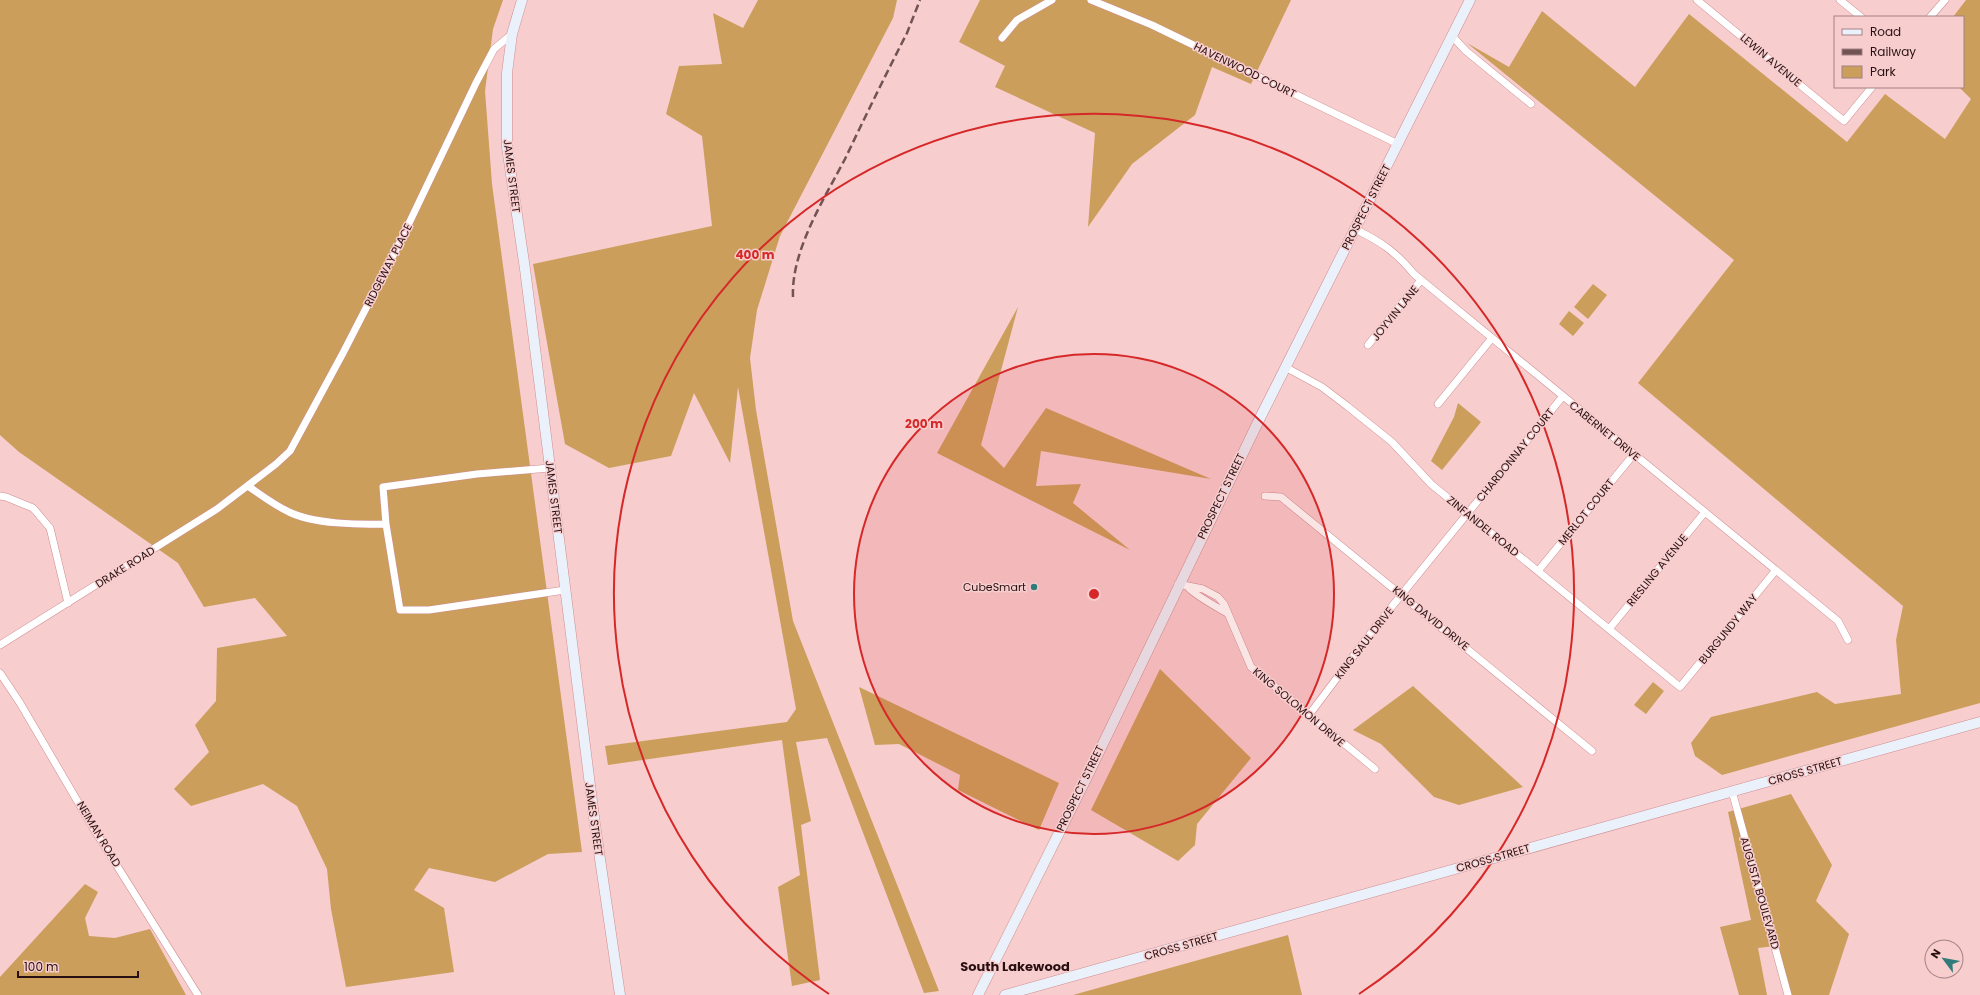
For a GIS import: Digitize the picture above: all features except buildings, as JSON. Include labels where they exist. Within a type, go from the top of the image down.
[{"type":"street","name":"JAMES STREET","points":[[522,0],[512,34],[507,73],[506,147],[550,468],[595,825],[620,995]]},
{"type":"street","points":[[1002,38],[1017,20],[1052,0]]},
{"type":"street","name":"HAVENWOOD COURT","points":[[1091,0],[1158,28],[1398,144]]},
{"type":"street","name":"PROSPECT STREET","points":[[978,995],[1183,585],[1285,367],[1470,0]]},
{"type":"street","name":"LEWIN AVENUE","points":[[1697,0],[1844,121],[1871,88]]},
{"type":"street","points":[[1840,0],[1860,16]]},
{"type":"street","points":[[1931,16],[1945,0]]},
{"type":"street","name":"RIDGEWAY PLACE","points":[[248,486],[290,451],[298,438],[401,240],[476,83],[494,49],[503,39],[512,34]]},
{"type":"street","points":[[1452,36],[1466,51],[1532,104]]},
{"type":"street","name":"CABERNET DRIVE","points":[[1355,229],[1384,244],[1421,280],[1838,621],[1848,640]]},
{"type":"street","name":"JOYVIN LANE","points":[[1368,345],[1421,280]]},
{"type":"street","points":[[1438,404],[1492,338]]},
{"type":"street","name":"ZINFANDEL ROAD","points":[[1285,367],[1322,387],[1392,442],[1431,484],[1680,687]]},
{"type":"street","name":"CHARDONNAY COURT","points":[[1435,553],[1563,396]]},
{"type":"street","name":"MERLOT COURT","points":[[1538,571],[1634,454]]},
{"type":"street","points":[[550,468],[477,474],[383,487],[386,524],[400,610],[429,610],[565,590]]},
{"type":"street","points":[[248,486],[276,505],[302,518],[342,523],[386,524]]},
{"type":"street","name":"DRAKE ROAD","points":[[0,645],[217,509],[248,486]]},
{"type":"street","points":[[0,496],[33,508],[50,528],[68,603]]},
{"type":"street","name":"KING DAVID DRIVE","points":[[1265,496],[1280,497],[1402,594],[1592,751]]},
{"type":"street","name":"RIESLING AVENUE","points":[[1609,629],[1705,512]]},
{"type":"street","name":"KING SAUL DRIVE","points":[[1309,715],[1435,553]]},
{"type":"street","name":"BURGUNDY WAY","points":[[1680,687],[1776,570]]},
{"type":"street","name":"KING SOLOMON DRIVE","points":[[1183,585],[1195,586],[1218,597],[1224,604],[1251,667],[1375,769]]},
{"type":"street","name":"NEIMAN ROAD","points":[[0,673],[24,710],[92,826],[198,995]]},
{"type":"street","name":"CROSS STREET","points":[[1005,995],[1980,722]]},
{"type":"street","name":"AUGUSTA BOULEVARD","points":[[1732,791],[1788,995]]},
{"type":"green space","points":[[0,0],[503,0],[493,29],[485,91],[492,184],[582,852],[548,854],[495,882],[429,868],[414,890],[444,908],[454,972],[346,987],[331,909],[327,869],[297,806],[263,784],[191,806],[174,789],[209,752],[195,725],[216,701],[217,648],[287,636],[255,598],[204,607],[178,563],[19,452],[0,435]]},
{"type":"green space","points":[[758,0],[897,0],[893,18],[780,236],[757,310],[750,358],[756,410],[793,621],[939,991],[924,993],[827,738],[796,742],[811,821],[801,825],[820,980],[792,986],[778,887],[800,875],[782,740],[608,765],[605,746],[787,722],[796,709],[738,387],[730,463],[694,393],[671,456],[609,468],[565,444],[533,264],[712,226],[702,136],[666,114],[679,66],[722,64],[713,13],[743,28]]},
{"type":"green space","points":[[980,0],[1291,0],[1251,84],[1212,67],[1195,115],[1132,164],[1088,227],[1095,133],[995,87],[1005,66],[959,42]]},
{"type":"green space","points":[[1966,0],[1980,0],[1980,703],[1722,775],[1695,756],[1691,743],[1711,717],[1817,692],[1835,704],[1901,694],[1896,640],[1903,606],[1638,383],[1734,260],[1467,43],[1509,67],[1542,11],[1635,87],[1689,14],[1847,142],[1885,94],[1945,139],[1971,99],[1960,88],[1964,88],[1964,16],[1954,16]]},
{"type":"green space","points":[[1593,284],[1607,295],[1588,319],[1574,307]]},
{"type":"green space","points":[[1018,307],[981,445],[1004,468],[1046,408],[1211,479],[1041,451],[1036,486],[1081,484],[1073,503],[1130,550],[937,453]]},
{"type":"green space","points":[[1569,311],[1584,323],[1573,336],[1559,324]]},
{"type":"green space","points":[[1458,403],[1481,422],[1442,470],[1431,461],[1454,417]]},
{"type":"green space","points":[[1160,669],[1251,758],[1197,824],[1195,845],[1178,861],[1091,810]]},
{"type":"green space","points":[[1653,682],[1664,691],[1646,714],[1634,705]]},
{"type":"green space","points":[[1413,686],[1523,787],[1459,805],[1434,797],[1381,744],[1353,730]]},
{"type":"green space","points":[[859,687],[1059,783],[1039,830],[958,790],[960,775],[899,744],[875,745]]},
{"type":"green space","points":[[1791,794],[1832,865],[1816,901],[1849,934],[1829,995],[1790,995],[1775,946],[1758,948],[1767,995],[1739,995],[1720,927],[1751,920],[1728,812]]},
{"type":"green space","points":[[85,884],[98,892],[85,918],[89,936],[115,938],[150,929],[186,995],[0,995],[0,977]]},
{"type":"green space","points":[[1288,935],[1302,995],[1073,995]]},
{"type":"railway","points":[[793,297],[797,262],[810,226],[907,33],[920,0]]},
{"type":"place","name":"CubeSmart","points":[[1034,587]]},
{"type":"district","name":"South Lakewood","points":[[1015,966]]}]
